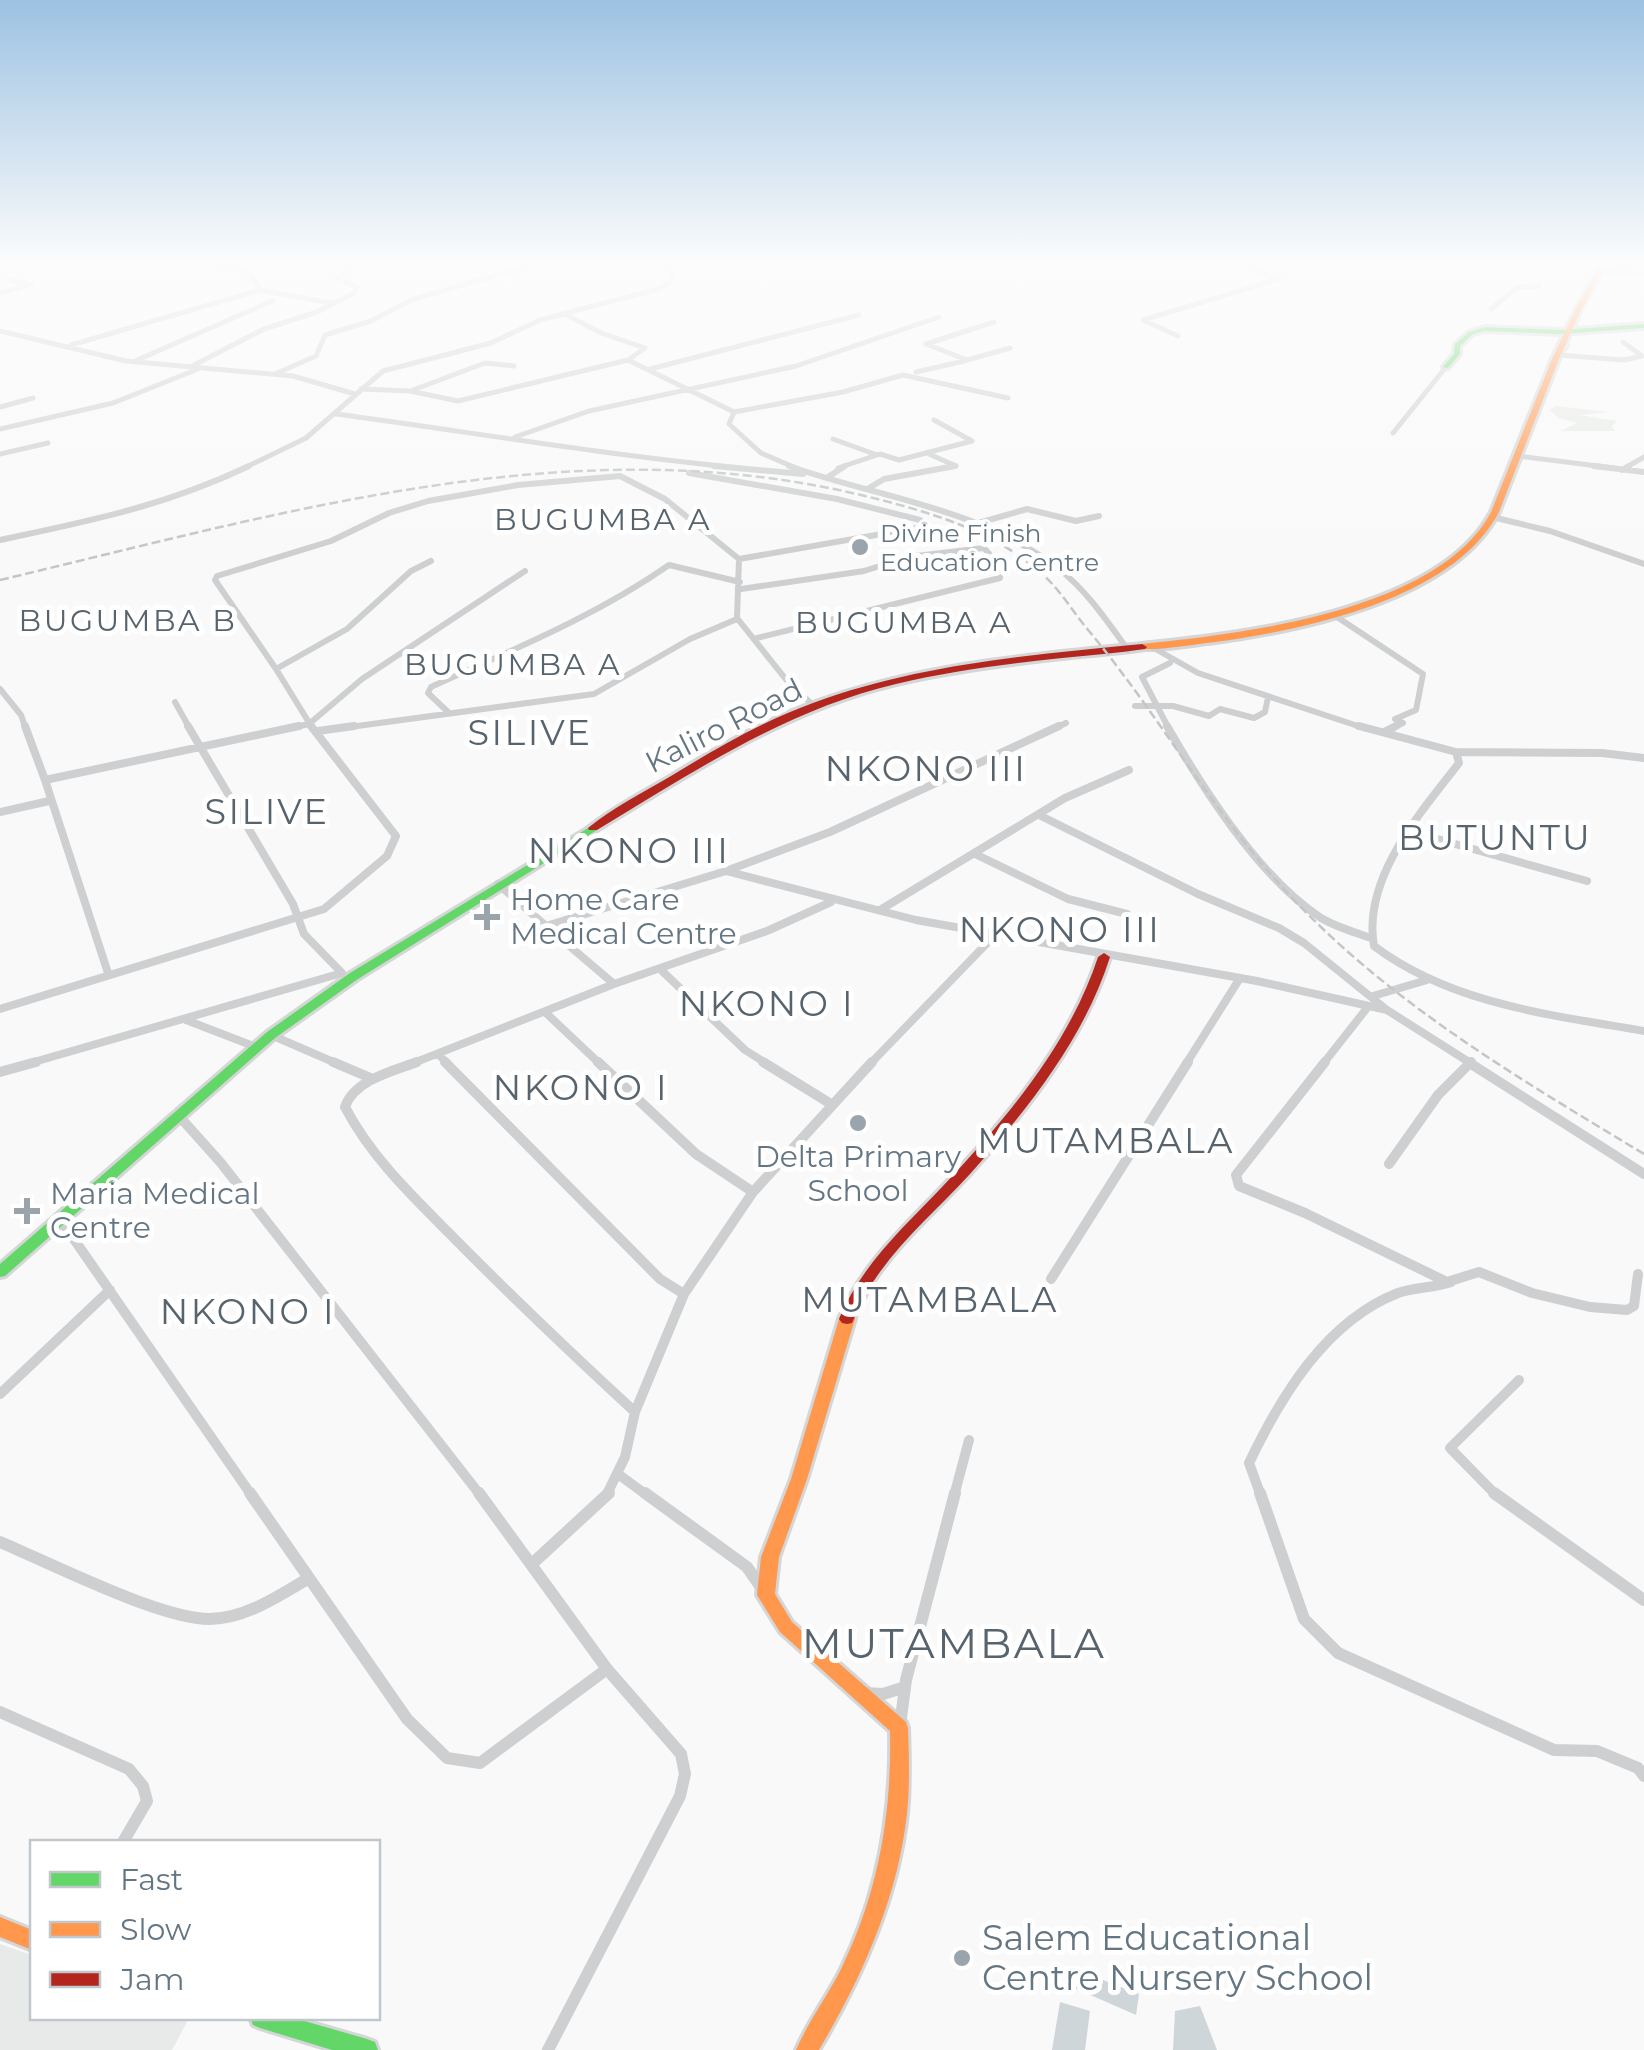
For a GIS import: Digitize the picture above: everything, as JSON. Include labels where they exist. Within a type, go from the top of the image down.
[{"type":"main road","points":[[1446,367],[1452,360]]},
{"type":"main road","name":"Kaliro Road","points":[[0,1272],[256,1047],[348,974],[703,760],[814,706],[894,681],[965,667],[1266,631],[1393,594],[1438,570],[1473,542],[1492,516],[1557,360]]},
{"type":"main road","points":[[808,2050],[853,1972],[882,1886],[904,1763],[900,1728],[786,1627],[766,1595],[770,1557],[799,1479],[853,1301],[895,1244],[973,1163],[1042,1076],[1099,980],[1104,957]]},
{"type":"main road","points":[[0,1926],[30,1939]]},
{"type":"main road","points":[[267,2020],[366,2050]]},
{"type":"street","points":[[123,360],[203,364],[302,378],[358,392],[410,391],[468,400],[628,360],[734,412],[843,392],[966,360]]},
{"type":"street","points":[[132,362],[137,360]]},
{"type":"street","points":[[0,430],[113,403],[211,360]]},
{"type":"street","points":[[274,375],[308,360]]},
{"type":"street","points":[[0,540],[124,514],[192,492],[306,438],[384,372],[432,360]]},
{"type":"street","points":[[650,368],[683,360]]},
{"type":"street","points":[[514,438],[589,410],[694,390],[814,360]]},
{"type":"street","points":[[410,391],[491,362],[514,366]]},
{"type":"street","points":[[1393,433],[1403,427],[1446,367]]},
{"type":"street","points":[[903,375],[1008,398]]},
{"type":"street","points":[[0,407],[33,398]]},
{"type":"street","points":[[734,412],[728,424],[734,433],[781,462],[972,525],[1057,567],[1097,608],[1128,650]]},
{"type":"street","points":[[336,414],[633,458],[824,476],[877,455]]},
{"type":"street","points":[[833,439],[899,460],[972,441],[934,420]]},
{"type":"street","points":[[0,454],[48,443]]},
{"type":"street","points":[[868,488],[884,478],[956,466],[926,453]]},
{"type":"street","points":[[1518,456],[1644,472]]},
{"type":"street","points":[[1622,470],[1644,457]]},
{"type":"street","points":[[689,472],[837,499],[920,520],[927,526],[740,558]]},
{"type":"street","points":[[0,1010],[108,973],[296,919],[340,899],[396,843],[389,825],[309,724],[214,580],[217,576],[349,535],[389,513],[428,501],[563,479],[628,477],[708,531],[740,558],[737,619],[757,638],[783,680],[814,706]]},
{"type":"street","points":[[972,525],[1027,509],[1076,521],[1099,516]]},
{"type":"street","points":[[1492,516],[1537,524],[1584,546],[1644,564]]},
{"type":"street","points":[[448,712],[428,692],[431,687],[629,594],[669,565],[740,586],[885,567],[908,557],[984,548],[998,565],[1000,578],[757,638]]},
{"type":"street","points":[[276,669],[347,630],[411,570],[431,561]]},
{"type":"street","points":[[45,780],[309,724],[362,679],[525,571]]},
{"type":"street","points":[[1334,614],[1422,674],[1416,710],[1395,719],[1403,723],[1382,733]]},
{"type":"street","points":[[318,731],[594,694],[690,639],[737,619]]},
{"type":"street","points":[[1152,647],[1170,663],[1268,698],[1456,752],[1602,753],[1644,758]]},
{"type":"street","points":[[1170,663],[1142,677],[1160,708],[1162,720],[1195,774],[1297,899],[1320,917],[1370,938],[1386,957],[1428,980],[1528,1009],[1644,1031]]},
{"type":"street","points":[[2,692],[21,716],[108,973]]},
{"type":"street","points":[[1135,706],[1180,705],[1208,716],[1220,709],[1254,718],[1264,712],[1268,698]]},
{"type":"street","points":[[174,702],[293,904],[296,919],[313,946],[348,974]]},
{"type":"street","points":[[546,926],[726,870],[896,804],[1066,723]]},
{"type":"street","points":[[1370,938],[1369,917],[1409,831],[1459,764],[1456,752]]},
{"type":"street","points":[[880,910],[1066,798],[1129,770]]},
{"type":"street","points":[[0,812],[49,801]]},
{"type":"street","points":[[1040,816],[1198,894],[1279,928],[1387,1010],[1644,1174]]},
{"type":"street","points":[[1409,831],[1587,881]]},
{"type":"street","points":[[974,854],[1053,893],[1098,910],[1127,914]]},
{"type":"street","points":[[726,870],[832,902],[993,937],[1240,978],[1387,1010]]},
{"type":"street","points":[[498,884],[614,984]]},
{"type":"street","points":[[635,1412],[537,1324],[356,1132],[345,1107],[348,1098],[373,1079],[614,984],[767,931],[832,902]]},
{"type":"street","points":[[533,1563],[611,1491],[635,1412],[684,1294],[753,1192],[830,1104],[993,937]]},
{"type":"street","points":[[660,970],[746,1050],[830,1104]]},
{"type":"street","points":[[0,1072],[348,974]]},
{"type":"street","points":[[1051,1279],[1240,978]]},
{"type":"street","points":[[1373,996],[1428,980]]},
{"type":"street","points":[[1367,1008],[1236,1180],[1248,1192],[1305,1213],[1451,1282]]},
{"type":"street","points":[[545,1012],[696,1154],[753,1192]]},
{"type":"street","points":[[186,1020],[256,1047]]},
{"type":"street","points":[[271,1035],[373,1079]]},
{"type":"street","points":[[438,1054],[660,1279],[684,1294]]},
{"type":"street","points":[[1389,1164],[1438,1095],[1472,1062]]},
{"type":"street","points":[[179,1116],[533,1563],[607,1669],[680,1754],[685,1774],[680,1796],[548,2050]]},
{"type":"street","points":[[60,1219],[407,1719],[444,1758],[460,1767],[480,1763],[607,1669]]},
{"type":"street","points":[[1638,1274],[1634,1306],[1626,1310],[1590,1307],[1547,1296],[1479,1272],[1396,1294],[1320,1349],[1266,1424],[1249,1463],[1304,1619],[1338,1653],[1554,1750],[1597,1750],[1638,1768],[1644,1776]]},
{"type":"street","points":[[0,1394],[110,1290]]},
{"type":"street","points":[[1519,1380],[1450,1448],[1459,1461],[1513,1506],[1644,1600]]},
{"type":"street","points":[[900,1728],[905,1688],[970,1440]]},
{"type":"street","points":[[618,1474],[747,1566],[766,1595]]},
{"type":"street","points":[[0,1542],[205,1620],[260,1605],[309,1578]]},
{"type":"street","points":[[862,1694],[884,1694],[905,1688]]},
{"type":"street","points":[[0,1712],[129,1770],[143,1786],[147,1801],[125,1840]]},
{"type":"shaded area","points":[[1556,406],[1610,412],[1579,415],[1617,421],[1612,426],[1615,431],[1561,431],[1577,423],[1559,418],[1549,410]]},
{"type":"shaded area","points":[[0,1944],[30,1954],[30,2020],[188,2020],[172,2050],[0,2050]]},
{"type":"shaded area","points":[[1072,1968],[1139,1994],[1136,2015],[1063,1983]]},
{"type":"shaded area","points":[[1060,2002],[1090,2011],[1085,2050],[1052,2050]]},
{"type":"shaded area","points":[[1200,2006],[1217,2050],[1173,2050],[1175,2011]]},
{"type":"railway","points":[[0,580],[321,505],[430,486],[538,474],[647,470],[756,476],[865,496],[934,515],[1001,544],[1047,579],[1112,660],[1244,842],[1308,915],[1351,955],[1444,1028],[1644,1154]]},
{"type":"traffic: fast","points":[[1446,367],[1452,360]]},
{"type":"traffic: fast","points":[[0,1272],[271,1035],[354,976],[593,828]]},
{"type":"traffic: fast","points":[[267,2020],[367,2050]]},
{"type":"traffic: slow","points":[[1142,647],[1230,637],[1328,617],[1375,602],[1456,558],[1486,528],[1495,512],[1556,360]]},
{"type":"traffic: slow","points":[[807,2050],[849,1975],[880,1896],[897,1814],[900,1772],[899,1728],[786,1627],[766,1595],[770,1557],[799,1479],[847,1319]]},
{"type":"traffic: slow","points":[[0,1927],[30,1939]]},
{"type":"traffic: jam","points":[[593,828],[756,732],[852,692],[975,666],[1142,647]]},
{"type":"traffic: jam","points":[[847,1319],[876,1266],[990,1143],[1038,1081],[1080,1016],[1104,957]]},
{"type":"place","name":"Divine Finish Education Centre","points":[[860,547]]},
{"type":"place","name":"Home Care Medical Centre","points":[[487,917]]},
{"type":"place","name":"Delta Primary School","points":[[858,1123]]},
{"type":"place","name":"Maria Medical Centre","points":[[27,1211]]},
{"type":"place","name":"Salem Educational Centre Nursery School","points":[[962,1958]]},
{"type":"district","name":"BUGUMBA A","points":[[603,520]]},
{"type":"district","name":"BUGUMBA B","points":[[128,621]]},
{"type":"district","name":"BUGUMBA A","points":[[904,623]]},
{"type":"district","name":"BUGUMBA A","points":[[513,665]]},
{"type":"district","name":"SILIVE","points":[[530,733]]},
{"type":"district","name":"NKONO III","points":[[926,769]]},
{"type":"district","name":"SILIVE","points":[[267,812]]},
{"type":"district","name":"BUTUNTU","points":[[1495,838]]},
{"type":"district","name":"NKONO III","points":[[629,851]]},
{"type":"district","name":"NKONO III","points":[[1060,930]]},
{"type":"district","name":"NKONO I","points":[[767,1004]]},
{"type":"district","name":"NKONO I","points":[[581,1088]]},
{"type":"district","name":"MUTAMBALA","points":[[1106,1141]]},
{"type":"district","name":"MUTAMBALA","points":[[930,1300]]},
{"type":"district","name":"NKONO I","points":[[248,1312]]},
{"type":"district","name":"MUTAMBALA","points":[[954,1643]]}]
